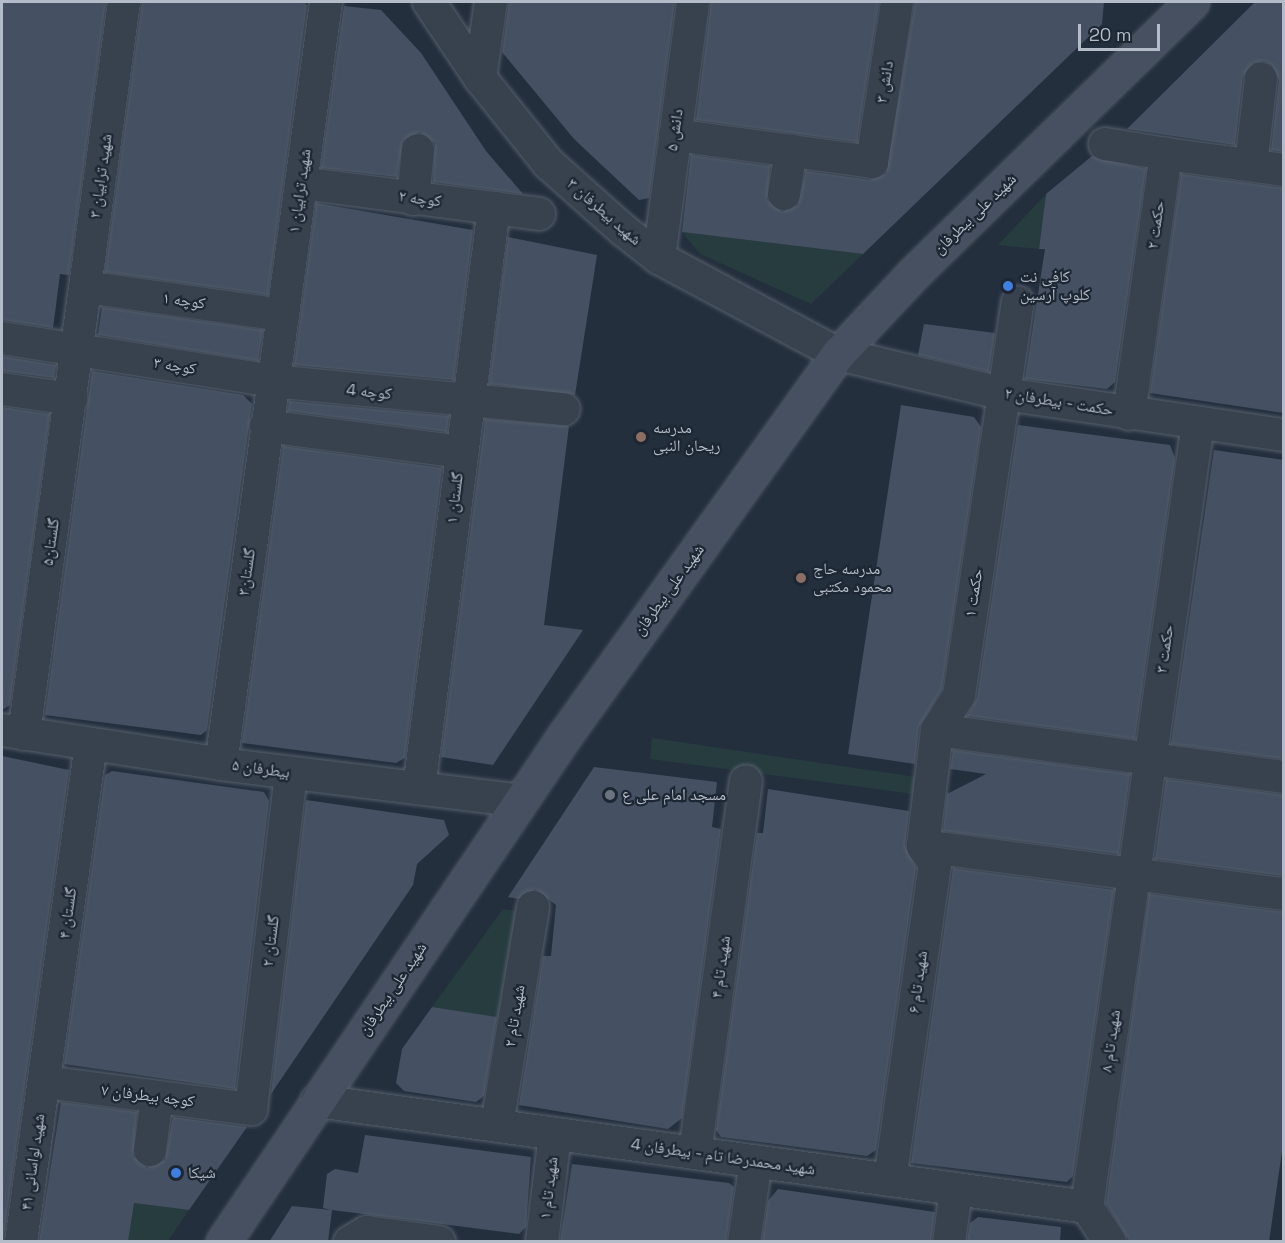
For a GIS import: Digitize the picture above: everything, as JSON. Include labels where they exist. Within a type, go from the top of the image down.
[{"type":"street","name":"شهید ترابیان ۳","points":[[78,351],[124,2]]},
{"type":"street","name":"شهید ترابیان ۱","points":[[272,381],[326,2]]},
{"type":"street","name":"شهید بیطرفان ۳","points":[[429,2],[480,78],[548,163],[659,258],[838,354]]},
{"type":"street","points":[[480,78],[491,2]]},
{"type":"street","name":"دانش ۵","points":[[659,258],[693,2]]},
{"type":"street","name":"دانش ۳","points":[[791,151],[872,162],[897,2]]},
{"type":"street","name":"شهید علی بیطرفان","points":[[224,1242],[521,801],[838,354],[914,273],[1192,2]]},
{"type":"street","points":[[1251,165],[1261,79]]},
{"type":"street","points":[[675,135],[791,151],[784,194]]},
{"type":"street","points":[[1105,144],[1284,170]]},
{"type":"street","points":[[413,199],[418,150]]},
{"type":"street","name":"حکمت ۲","points":[[1129,414],[1166,154]]},
{"type":"street","name":"کوچه ۲","points":[[301,183],[539,214]]},
{"type":"street","name":"گلستان ۱","points":[[419,788],[466,403],[494,208]]},
{"type":"street","name":"کوچه ۱","points":[[86,287],[283,315]]},
{"type":"street","name":"حکمت ۱","points":[[930,787],[937,730],[959,694],[1018,302]]},
{"type":"street","name":"کوچه ۳","points":[[2,338],[272,381]]},
{"type":"street","name":"گلستان۵","points":[[13,732],[78,351]]},
{"type":"street","name":"حکمت - بیطرفان ۲","points":[[838,354],[1005,394],[1284,435]]},
{"type":"street","name":"کوچه 4","points":[[272,381],[466,403],[564,409]]},
{"type":"street","name":"گلستان۳","points":[[221,764],[272,381]]},
{"type":"street","points":[[2,389],[71,399]]},
{"type":"street","name":"حکمت ۳","points":[[1136,875],[1149,759],[1198,423]]},
{"type":"street","points":[[266,426],[460,452]]},
{"type":"street","points":[[937,730],[1284,777]]},
{"type":"street","name":"بیطرفان ۵","points":[[13,732],[221,764],[521,801]]},
{"type":"street","name":"گلستان ۴","points":[[45,1082],[91,744]]},
{"type":"street","name":"گلستان ۲","points":[[251,1109],[291,773]]},
{"type":"street","name":"شهید تام ۴","points":[[695,1153],[746,781]]},
{"type":"street","name":"شهید تام ۶","points":[[890,1180],[935,864],[923,846],[930,787]]},
{"type":"street","points":[[923,846],[1284,894]]},
{"type":"street","name":"شهید تام ۸","points":[[1087,1207],[1136,875]]},
{"type":"street","name":"شهید تام ۲","points":[[497,1125],[533,907]]},
{"type":"street","name":"کوچه بیطرفان ۷","points":[[45,1082],[251,1109]]},
{"type":"street","name":"شهید لواسانی ۴۱","points":[[21,1242],[15,1191],[45,1082]]},
{"type":"street","points":[[150,1150],[157,1097]]},
{"type":"street","name":"شهید محمدرضا تام - بیطرفان 4","points":[[317,1101],[956,1191],[1087,1207]]},
{"type":"street","name":"شهید تام ۱","points":[[542,1242],[555,1134]]},
{"type":"street","points":[[744,1242],[756,1162]]},
{"type":"street","points":[[949,1242],[956,1191]]},
{"type":"street","points":[[1087,1207],[1110,1242]]},
{"type":"street","points":[[350,1242],[368,1232],[439,1242]]},
{"type":"green space","points":[[1046,194],[1039,249],[998,245]]},
{"type":"green space","points":[[682,232],[863,254],[811,304],[700,254]]},
{"type":"green space","points":[[652,738],[916,777],[914,794],[650,759]]},
{"type":"green space","points":[[503,909],[517,911],[500,1018],[432,1007]]},
{"type":"green space","points":[[134,1203],[189,1210],[168,1241],[128,1242]]},
{"type":"building","points":[[2,2],[106,2],[69,275],[60,274],[53,328],[2,320]]},
{"type":"building","points":[[142,2],[304,2],[307,5],[268,295],[105,272]]},
{"type":"building","points":[[509,2],[675,2],[649,198],[639,200],[574,139],[502,52]]},
{"type":"building","points":[[711,2],[879,2],[857,142],[696,120]]},
{"type":"building","points":[[915,2],[1104,2],[1102,24],[863,254],[682,232],[691,155],[770,166],[767,200],[782,212],[798,205],[806,171],[870,180],[886,174]]},
{"type":"building","points":[[1255,2],[1284,2],[1284,152],[1271,150],[1279,80],[1272,65],[1264,61],[1253,63],[1243,76],[1235,145],[1127,129]]},
{"type":"building","points":[[344,6],[381,10],[421,53],[486,151],[523,194],[433,182],[435,143],[420,132],[403,140],[397,177],[321,168]]},
{"type":"building","points":[[1092,156],[1146,169],[1115,382],[1107,389],[1025,379],[1045,249],[1039,249],[1046,194]]},
{"type":"building","points":[[1181,174],[1284,188],[1284,413],[1150,393]]},
{"type":"building","points":[[316,203],[473,230],[454,380],[294,365]]},
{"type":"building","points":[[508,237],[597,255],[575,395],[489,384]]},
{"type":"building","points":[[102,307],[263,330],[258,361],[98,335]]},
{"type":"building","points":[[924,324],[995,333],[989,372],[918,355]]},
{"type":"building","points":[[2,356],[56,365],[54,378],[2,371]]},
{"type":"building","points":[[92,371],[243,395],[252,404],[207,730],[201,735],[45,715]]},
{"type":"building","points":[[289,401],[449,416],[447,432],[288,411]]},
{"type":"building","points":[[901,405],[974,417],[981,427],[942,689],[919,727],[915,764],[848,754]]},
{"type":"building","points":[[2,407],[50,414],[10,705],[2,710]]},
{"type":"building","points":[[485,419],[569,426],[544,625],[583,630],[493,765],[441,757]]},
{"type":"building","points":[[1018,425],[1170,445],[1175,458],[1135,739],[967,716],[977,698]]},
{"type":"building","points":[[283,446],[442,468],[405,758],[396,763],[242,743]]},
{"type":"building","points":[[1214,450],[1284,460],[1284,759],[1171,744]]},
{"type":"building","points":[[953,750],[1130,774],[1119,854],[943,831],[947,794],[986,774],[950,769]]},
{"type":"building","points":[[2,756],[69,770],[3,1242],[2,1242]]},
{"type":"building","points":[[594,767],[717,782],[712,827],[721,829],[682,1118],[668,1129],[519,1105],[543,956],[551,956],[556,905],[535,889],[518,899],[508,897]]},
{"type":"building","points":[[112,771],[264,792],[269,801],[235,1089],[64,1064],[105,775]]},
{"type":"building","points":[[1166,779],[1284,795],[1284,876],[1155,859]]},
{"type":"building","points":[[768,789],[909,811],[905,845],[916,868],[876,1150],[867,1156],[721,1137],[716,1130],[757,833],[763,833]]},
{"type":"building","points":[[306,800],[444,820],[449,835],[417,864],[413,885],[271,1094]]},
{"type":"building","points":[[953,868],[1114,890],[1073,1176],[1067,1182],[911,1163]]},
{"type":"building","points":[[1149,894],[1284,912],[1284,1137],[1269,1242],[1130,1242],[1106,1203]]},
{"type":"building","points":[[432,1007],[497,1017],[484,1096],[476,1102],[404,1091],[396,1083],[402,1049]]},
{"type":"building","points":[[61,1102],[137,1112],[133,1156],[147,1168],[165,1160],[173,1117],[247,1127],[189,1210],[134,1203],[128,1242],[39,1242]]},
{"type":"building","points":[[365,1135],[531,1157],[526,1227],[519,1234],[332,1210],[328,1242],[269,1242],[292,1206],[331,1210],[323,1208],[327,1174],[335,1169],[358,1173]]},
{"type":"building","points":[[572,1164],[729,1183],[734,1187],[726,1242],[560,1242]]},
{"type":"building","points":[[778,1189],[935,1212],[931,1242],[762,1242],[768,1201]]},
{"type":"building","points":[[978,1217],[1061,1227],[1060,1242],[967,1242],[970,1223]]},
{"type":"place","name":"کافی نت کلوپ آرسین","points":[[1008,286]]},
{"type":"place","name":"مدرسه ریحان النبی","points":[[641,437]]},
{"type":"place","name":"مدرسه حاج محمود مکتبی","points":[[801,578]]},
{"type":"place","name":"مسجد امام علی ع","points":[[610,795]]},
{"type":"place","name":"شیکا","points":[[176,1173]]}]
